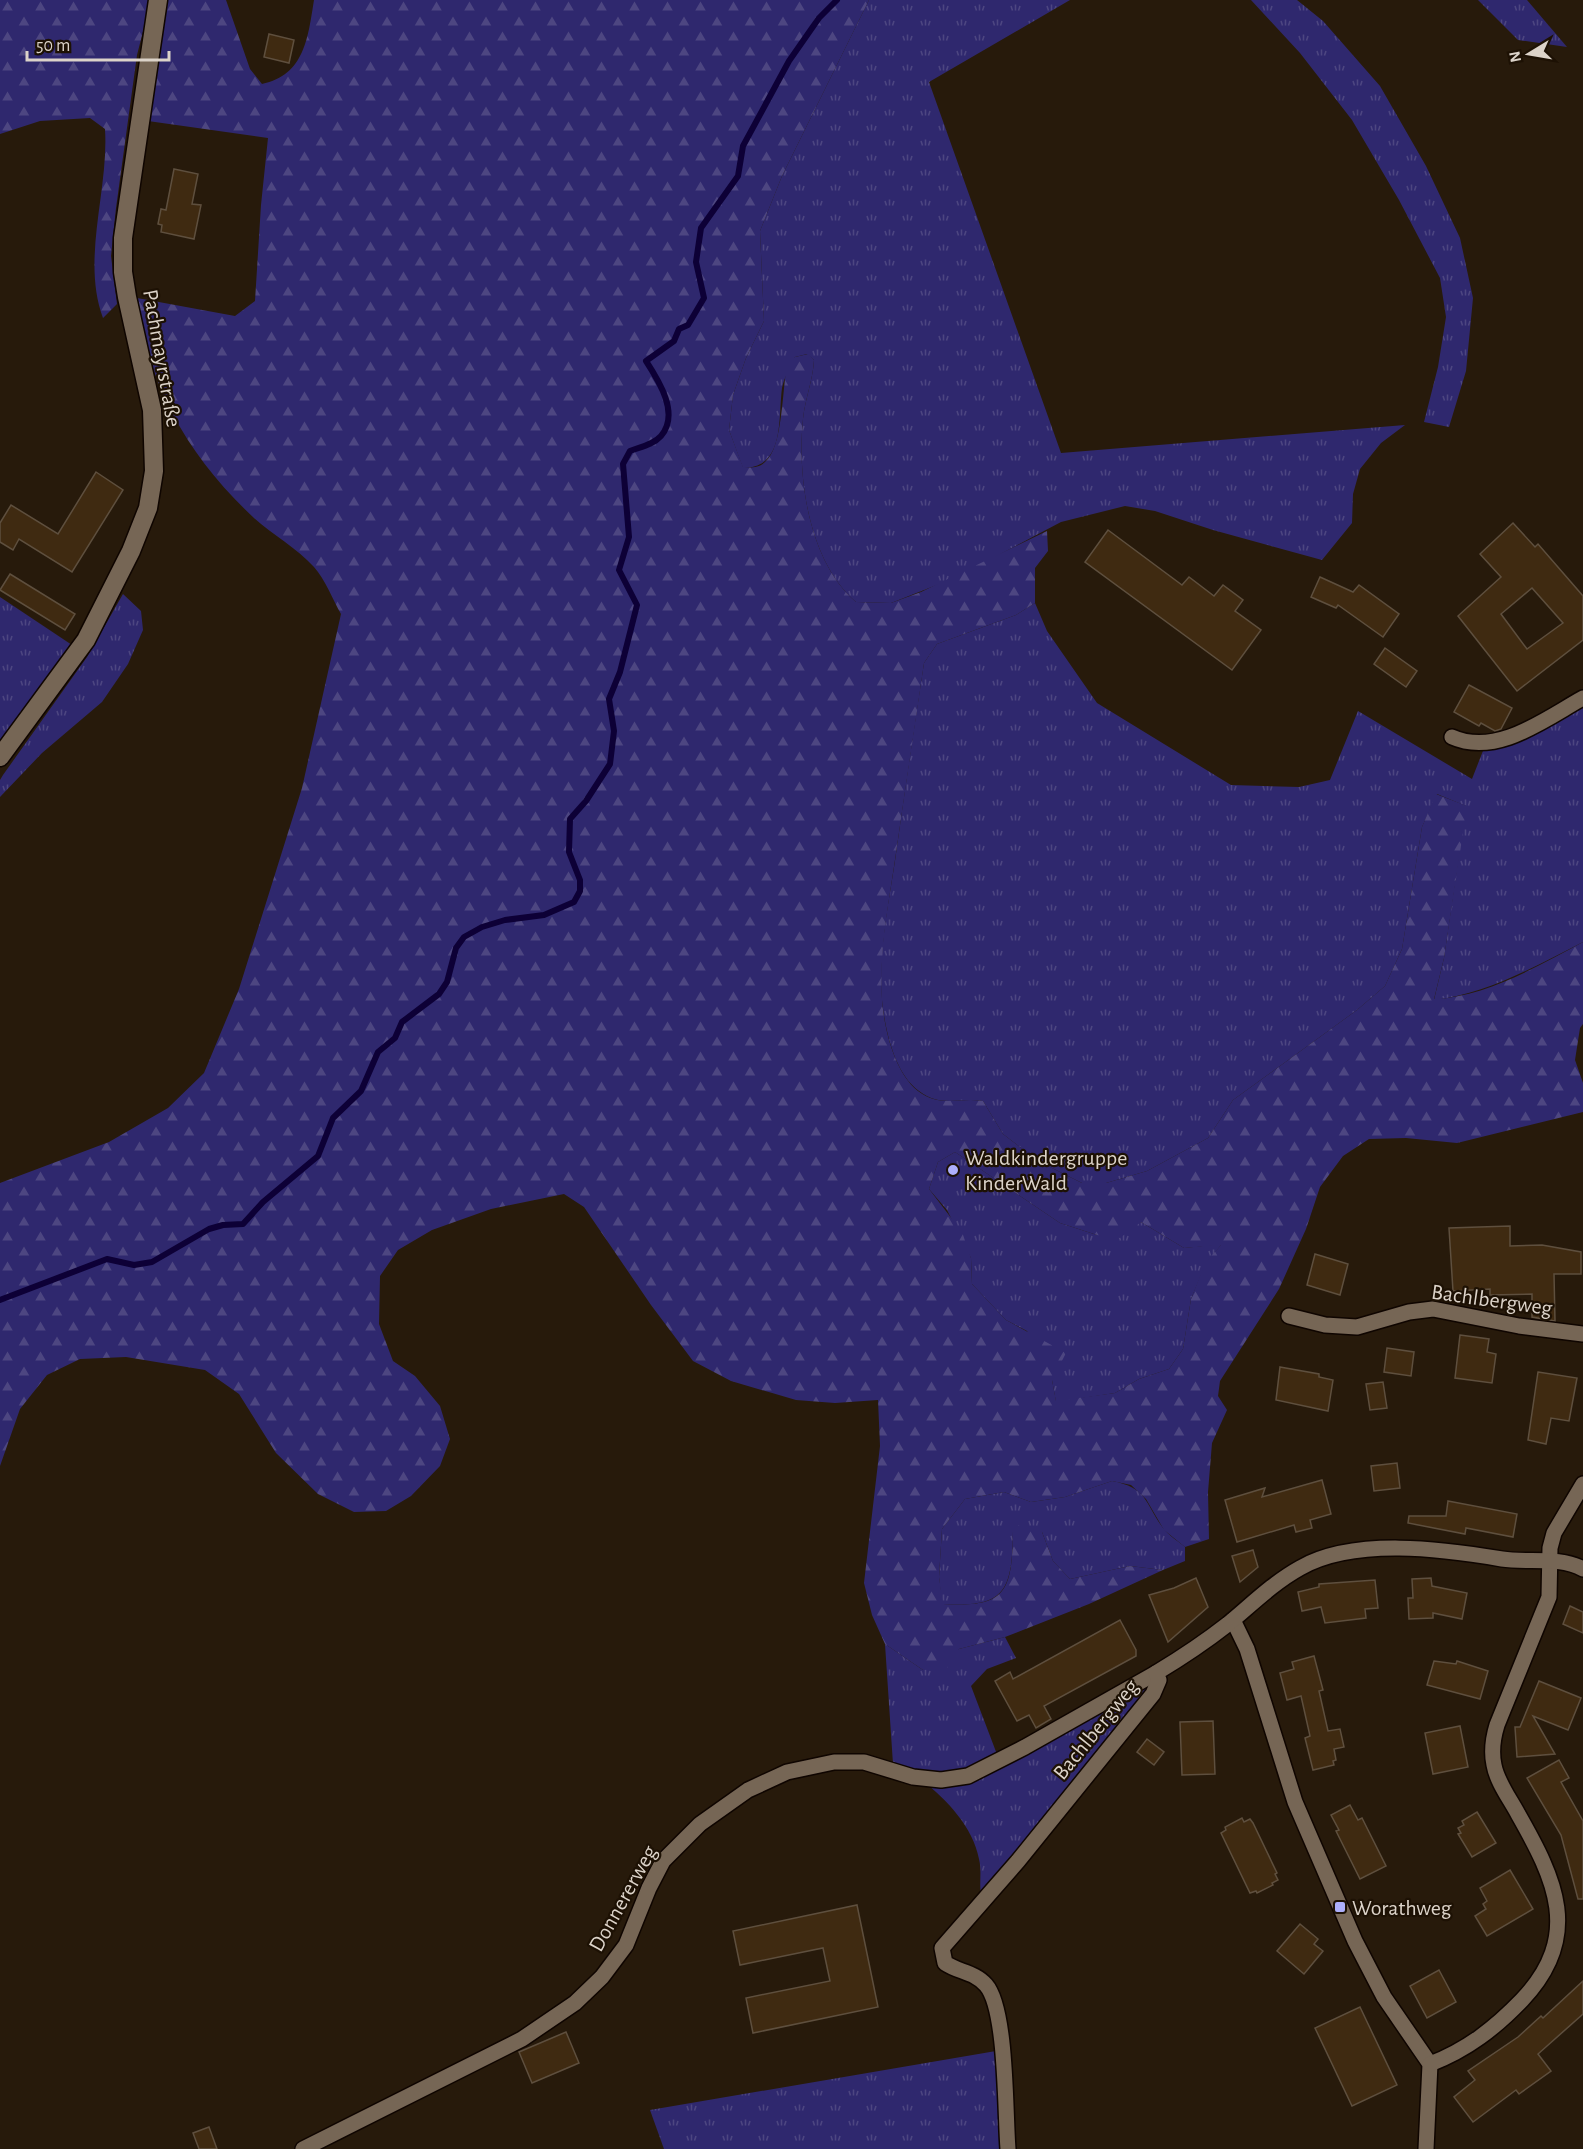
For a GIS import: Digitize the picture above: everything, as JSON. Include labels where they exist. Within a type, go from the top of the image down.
[{"type":"street","name":"Pachmayrstraße","points":[[0,757],[86,640],[126,561],[148,508],[154,471],[152,410],[127,297],[123,273],[123,238],[158,0]]},
{"type":"street","points":[[1452,737],[1480,745],[1494,742],[1513,736],[1583,698]]},
{"type":"street","name":"Bachlbergweg","points":[[1289,1316],[1325,1324],[1357,1327],[1409,1312],[1434,1309],[1519,1326],[1583,1334]]},
{"type":"street","points":[[1430,2064],[1473,2043],[1520,2002],[1544,1969],[1557,1937],[1558,1916],[1551,1876],[1500,1782],[1494,1767],[1492,1752],[1497,1725],[1549,1597],[1554,1533],[1583,1484]]},
{"type":"street","name":"Bachlbergweg","points":[[1008,2149],[1001,2039],[994,1999],[980,1980],[944,1962],[942,1948],[1018,1861],[1153,1694],[1159,1680],[1156,1673],[1197,1648],[1293,1572],[1308,1564],[1338,1555],[1431,1549],[1516,1561],[1569,1563],[1583,1569]]},
{"type":"street","points":[[1233,1620],[1247,1648],[1295,1802],[1355,1941],[1384,1997],[1430,2064],[1426,2149]]},
{"type":"street","name":"Donnererweg","points":[[303,2149],[522,2039],[575,2003],[608,1970],[626,1945],[649,1888],[663,1861],[700,1824],[748,1790],[787,1772],[834,1762],[864,1762],[913,1777],[941,1780],[968,1776],[1025,1748],[1156,1673]]},
{"type":"green space","points":[[0,0],[151,0],[137,55],[116,208],[111,256],[117,304],[103,318],[97,295],[95,248],[103,176],[105,129],[90,118],[40,121],[0,134]]},
{"type":"green space","points":[[167,0],[226,0],[250,69],[262,84],[276,79],[296,63],[306,40],[314,0],[869,0],[782,176],[760,231],[764,321],[746,358],[733,395],[729,430],[743,467],[763,464],[771,455],[779,432],[787,366],[795,357],[808,354],[814,360],[803,419],[802,467],[805,492],[817,542],[827,565],[840,585],[856,602],[891,603],[921,592],[1047,531],[1048,551],[1035,568],[1035,603],[1016,615],[937,644],[924,663],[883,944],[881,981],[888,1036],[897,1061],[910,1083],[926,1096],[942,1101],[983,1101],[1003,1134],[1038,1161],[1082,1183],[1106,1183],[1147,1171],[1208,1138],[1233,1100],[1357,1010],[1385,986],[1402,949],[1422,827],[1436,794],[1467,806],[1444,958],[1434,999],[1473,993],[1511,979],[1583,942],[1583,1024],[1580,1028],[1575,1060],[1583,1083],[1583,1112],[1457,1143],[1406,1138],[1369,1139],[1343,1156],[1320,1187],[1306,1229],[1279,1289],[1220,1381],[1218,1396],[1227,1410],[1212,1443],[1208,1492],[1209,1539],[1185,1547],[1164,1530],[1146,1499],[1131,1485],[1112,1481],[1065,1497],[1031,1502],[1004,1492],[965,1499],[942,1529],[939,1577],[943,1604],[981,1603],[1002,1592],[1011,1568],[1013,1531],[1021,1523],[1042,1532],[1053,1561],[1070,1579],[1130,1566],[1163,1570],[1089,1604],[1005,1637],[959,1649],[947,1668],[923,1670],[885,1644],[872,1615],[864,1583],[880,1446],[878,1400],[835,1403],[796,1400],[731,1381],[693,1361],[651,1305],[584,1207],[564,1194],[491,1209],[432,1230],[398,1250],[380,1276],[379,1324],[393,1361],[415,1376],[440,1406],[450,1439],[440,1466],[411,1496],[386,1511],[354,1512],[318,1494],[276,1453],[239,1394],[205,1370],[126,1357],[80,1359],[47,1375],[20,1409],[0,1466],[0,1183],[109,1142],[168,1108],[204,1073],[239,989],[302,788],[341,614],[314,567],[254,518],[231,495],[191,445],[162,391],[151,361],[137,298],[235,316],[255,301],[268,138],[148,121]],"holes":[[[955,1152],[1060,1223],[1097,1235],[1120,1238],[1141,1222],[1184,1248],[1221,1245],[1205,1263],[1191,1299],[1183,1349],[1169,1369],[1139,1379],[1115,1393],[1056,1401],[1052,1380],[1066,1353],[1006,1320],[972,1284],[971,1258],[962,1232],[929,1189],[938,1162]]]},
{"type":"green space","points":[[869,0],[1070,0],[929,82],[1061,453],[1405,425],[1381,443],[1360,469],[1353,494],[1352,523],[1322,560],[1213,530],[1155,511],[1125,506],[1061,522],[957,577],[891,603],[856,602],[840,585],[827,565],[810,518],[802,467],[804,412],[814,360],[807,354],[795,357],[784,380],[777,440],[773,451],[757,466],[743,468],[729,430],[733,395],[746,358],[764,321],[760,231],[782,176]]},
{"type":"green space","points":[[1251,0],[1297,0],[1323,21],[1380,86],[1426,166],[1460,238],[1473,298],[1466,371],[1449,427],[1424,422],[1438,367],[1446,317],[1440,278],[1399,200],[1352,120],[1300,53]]},
{"type":"green space","points":[[1478,0],[1527,0],[1567,47],[1518,40]]},
{"type":"green space","points":[[123,594],[141,611],[143,630],[128,664],[102,702],[42,753],[0,797],[0,780],[3,775],[87,657]]},
{"type":"green space","points":[[0,597],[72,645],[0,740]]},
{"type":"green space","points":[[1035,603],[1047,631],[1097,703],[1231,785],[1299,787],[1330,780],[1358,711],[1472,779],[1488,738],[1505,735],[1583,691],[1583,942],[1492,985],[1454,997],[1434,1000],[1444,958],[1466,806],[1437,794],[1422,827],[1402,949],[1385,986],[1357,1010],[1233,1100],[1208,1138],[1147,1171],[1106,1183],[1082,1183],[1038,1161],[1003,1134],[983,1101],[943,1101],[927,1096],[910,1083],[892,1050],[881,983],[884,930],[924,663],[937,644],[1016,615]]},
{"type":"green space","points":[[955,1152],[1060,1223],[1097,1235],[1141,1222],[1184,1248],[1222,1244],[1206,1263],[1191,1299],[1183,1349],[1169,1369],[1139,1379],[1115,1393],[1056,1402],[1052,1380],[1027,1331],[1006,1320],[972,1284],[971,1258],[947,1210],[929,1189],[938,1162]]},
{"type":"green space","points":[[1112,1481],[1132,1488],[1144,1497],[1165,1531],[1185,1547],[1185,1561],[1163,1570],[1130,1566],[1070,1579],[1053,1561],[1042,1532],[1013,1531],[1010,1568],[1007,1582],[1001,1592],[980,1603],[942,1604],[939,1577],[942,1529],[965,1499],[1004,1492],[1031,1502],[1065,1497]]},
{"type":"green space","points":[[1005,1637],[1016,1658],[987,1669],[971,1686],[998,1757],[969,1769],[946,1774],[923,1772],[893,1764],[885,1644],[923,1670],[959,1649]]},
{"type":"green space","points":[[1152,1683],[1144,1696],[981,1896],[980,1864],[971,1836],[958,1815],[923,1781],[942,1784]]},
{"type":"green space","points":[[996,2051],[1002,2149],[664,2149],[650,2110]]},
{"type":"building","points":[[269,34],[294,40],[289,63],[264,57]]},
{"type":"building","points":[[174,169],[198,174],[192,204],[201,205],[194,239],[161,232],[162,225],[158,224],[161,209],[166,210]]},
{"type":"building","points":[[96,472],[123,490],[72,572],[19,539],[13,550],[0,542],[0,523],[11,505],[58,534]]},
{"type":"building","points":[[1513,523],[1535,547],[1538,544],[1583,596],[1583,640],[1517,691],[1458,616],[1501,577],[1480,554]],"holes":[[[1532,588],[1563,623],[1527,649],[1501,614]]]},
{"type":"building","points":[[1108,530],[1182,585],[1189,577],[1214,596],[1223,585],[1243,600],[1235,611],[1261,630],[1232,670],[1085,562]]},
{"type":"building","points":[[10,574],[75,614],[65,630],[0,590]]},
{"type":"building","points":[[1320,577],[1353,592],[1359,585],[1399,614],[1383,637],[1338,605],[1336,608],[1311,597]]},
{"type":"building","points":[[1385,648],[1417,671],[1406,687],[1374,664]]},
{"type":"building","points":[[1469,685],[1512,708],[1501,729],[1495,731],[1481,723],[1479,726],[1454,712]]},
{"type":"building","points":[[1510,1226],[1510,1246],[1542,1245],[1581,1252],[1581,1274],[1554,1274],[1555,1321],[1532,1317],[1532,1294],[1490,1295],[1490,1289],[1453,1291],[1449,1228]]},
{"type":"building","points":[[1315,1254],[1348,1264],[1340,1295],[1307,1285]]},
{"type":"building","points":[[1460,1335],[1489,1339],[1487,1352],[1496,1354],[1492,1383],[1455,1378]]},
{"type":"building","points":[[1387,1348],[1414,1352],[1411,1376],[1384,1372]]},
{"type":"building","points":[[1280,1367],[1319,1374],[1319,1377],[1333,1380],[1328,1411],[1276,1400]]},
{"type":"building","points":[[1538,1372],[1577,1378],[1569,1421],[1551,1418],[1546,1444],[1528,1440]]},
{"type":"building","points":[[1383,1382],[1387,1408],[1370,1410],[1366,1384]]},
{"type":"building","points":[[1397,1463],[1400,1488],[1374,1491],[1371,1466]]},
{"type":"building","points":[[1322,1480],[1331,1514],[1310,1520],[1312,1528],[1296,1532],[1294,1525],[1237,1542],[1225,1500],[1265,1488],[1262,1497]]},
{"type":"building","points":[[1448,1501],[1517,1514],[1513,1537],[1466,1528],[1465,1534],[1408,1523],[1409,1516],[1446,1516]]},
{"type":"building","points":[[1253,1550],[1258,1567],[1240,1582],[1232,1556]]},
{"type":"building","points":[[1196,1578],[1208,1607],[1168,1642],[1149,1595],[1174,1588]]},
{"type":"building","points":[[1431,1578],[1432,1586],[1467,1593],[1462,1619],[1433,1613],[1433,1618],[1409,1619],[1408,1598],[1413,1598],[1412,1579]]},
{"type":"building","points":[[1375,1580],[1378,1608],[1365,1609],[1366,1618],[1325,1623],[1321,1607],[1302,1611],[1298,1592],[1319,1587],[1319,1584]]},
{"type":"building","points":[[1570,1606],[1583,1612],[1583,1633],[1563,1624]]},
{"type":"building","points":[[1120,1620],[1136,1650],[1136,1656],[1044,1706],[1051,1719],[1036,1728],[1029,1715],[1017,1721],[995,1681],[1010,1672],[1013,1679]]},
{"type":"building","points":[[1314,1656],[1323,1690],[1319,1691],[1328,1731],[1340,1729],[1344,1747],[1334,1749],[1336,1760],[1333,1761],[1334,1765],[1313,1770],[1305,1738],[1310,1736],[1301,1696],[1287,1700],[1280,1673],[1294,1669],[1292,1662]]},
{"type":"building","points":[[1434,1661],[1456,1664],[1457,1661],[1488,1671],[1480,1699],[1427,1685]]},
{"type":"building","points":[[1539,1681],[1581,1698],[1568,1730],[1533,1716],[1555,1754],[1517,1757],[1515,1727],[1520,1727]]},
{"type":"building","points":[[1213,1721],[1215,1774],[1182,1775],[1180,1722]]},
{"type":"building","points":[[1460,1726],[1468,1767],[1433,1774],[1425,1733]]},
{"type":"building","points":[[1147,1739],[1164,1752],[1154,1765],[1137,1752]]},
{"type":"building","points":[[1559,1760],[1569,1778],[1561,1782],[1583,1821],[1583,1899],[1578,1899],[1561,1835],[1527,1778]]},
{"type":"building","points":[[1350,1805],[1358,1820],[1362,1818],[1386,1866],[1360,1879],[1336,1831],[1339,1830],[1331,1815]]},
{"type":"building","points":[[1477,1812],[1496,1843],[1472,1857],[1458,1834],[1461,1833],[1458,1828],[1464,1825],[1462,1821]]},
{"type":"building","points":[[1242,1818],[1244,1822],[1250,1819],[1253,1823],[1277,1873],[1275,1874],[1278,1880],[1272,1883],[1273,1885],[1257,1893],[1256,1891],[1250,1893],[1221,1833],[1226,1830],[1225,1827]]},
{"type":"building","points":[[1510,1870],[1533,1909],[1487,1936],[1475,1916],[1486,1909],[1483,1904],[1487,1901],[1480,1888]]},
{"type":"building","points":[[857,1905],[878,2007],[753,2033],[746,1998],[830,1981],[823,1948],[740,1965],[733,1931]]},
{"type":"building","points":[[1300,1924],[1318,1939],[1314,1944],[1323,1951],[1304,1974],[1277,1951]]},
{"type":"building","points":[[1439,1970],[1456,2002],[1427,2018],[1410,1986]]},
{"type":"building","points":[[1583,1981],[1583,2014],[1538,2054],[1551,2071],[1519,2094],[1516,2090],[1473,2122],[1454,2097],[1475,2080],[1468,2071],[1518,2037],[1541,2016],[1543,2018]]},
{"type":"building","points":[[1360,2007],[1397,2085],[1352,2106],[1315,2028]]},
{"type":"building","points":[[566,2032],[579,2063],[532,2083],[519,2052]]},
{"type":"building","points":[[209,2127],[217,2149],[199,2149],[193,2133]]},
{"type":"waterway","points":[[0,1300],[107,1259],[134,1265],[152,1262],[209,1229],[223,1225],[243,1224],[263,1202],[318,1156],[333,1118],[361,1091],[378,1052],[395,1038],[402,1022],[439,994],[447,982],[456,948],[464,937],[482,927],[505,920],[544,915],[574,902],[580,891],[580,880],[569,852],[570,819],[586,801],[610,764],[614,731],[609,699],[620,672],[637,605],[619,570],[629,537],[623,464],[630,451],[650,444],[661,436],[668,418],[666,398],[646,361],[674,341],[679,329],[688,325],[704,298],[696,262],[701,228],[738,176],[743,146],[789,61],[819,18],[837,0]]},
{"type":"place","name":"Waldkindergruppe KinderWald","points":[[953,1170]]},
{"type":"place","name":"Worathweg","points":[[1340,1907]]}]
